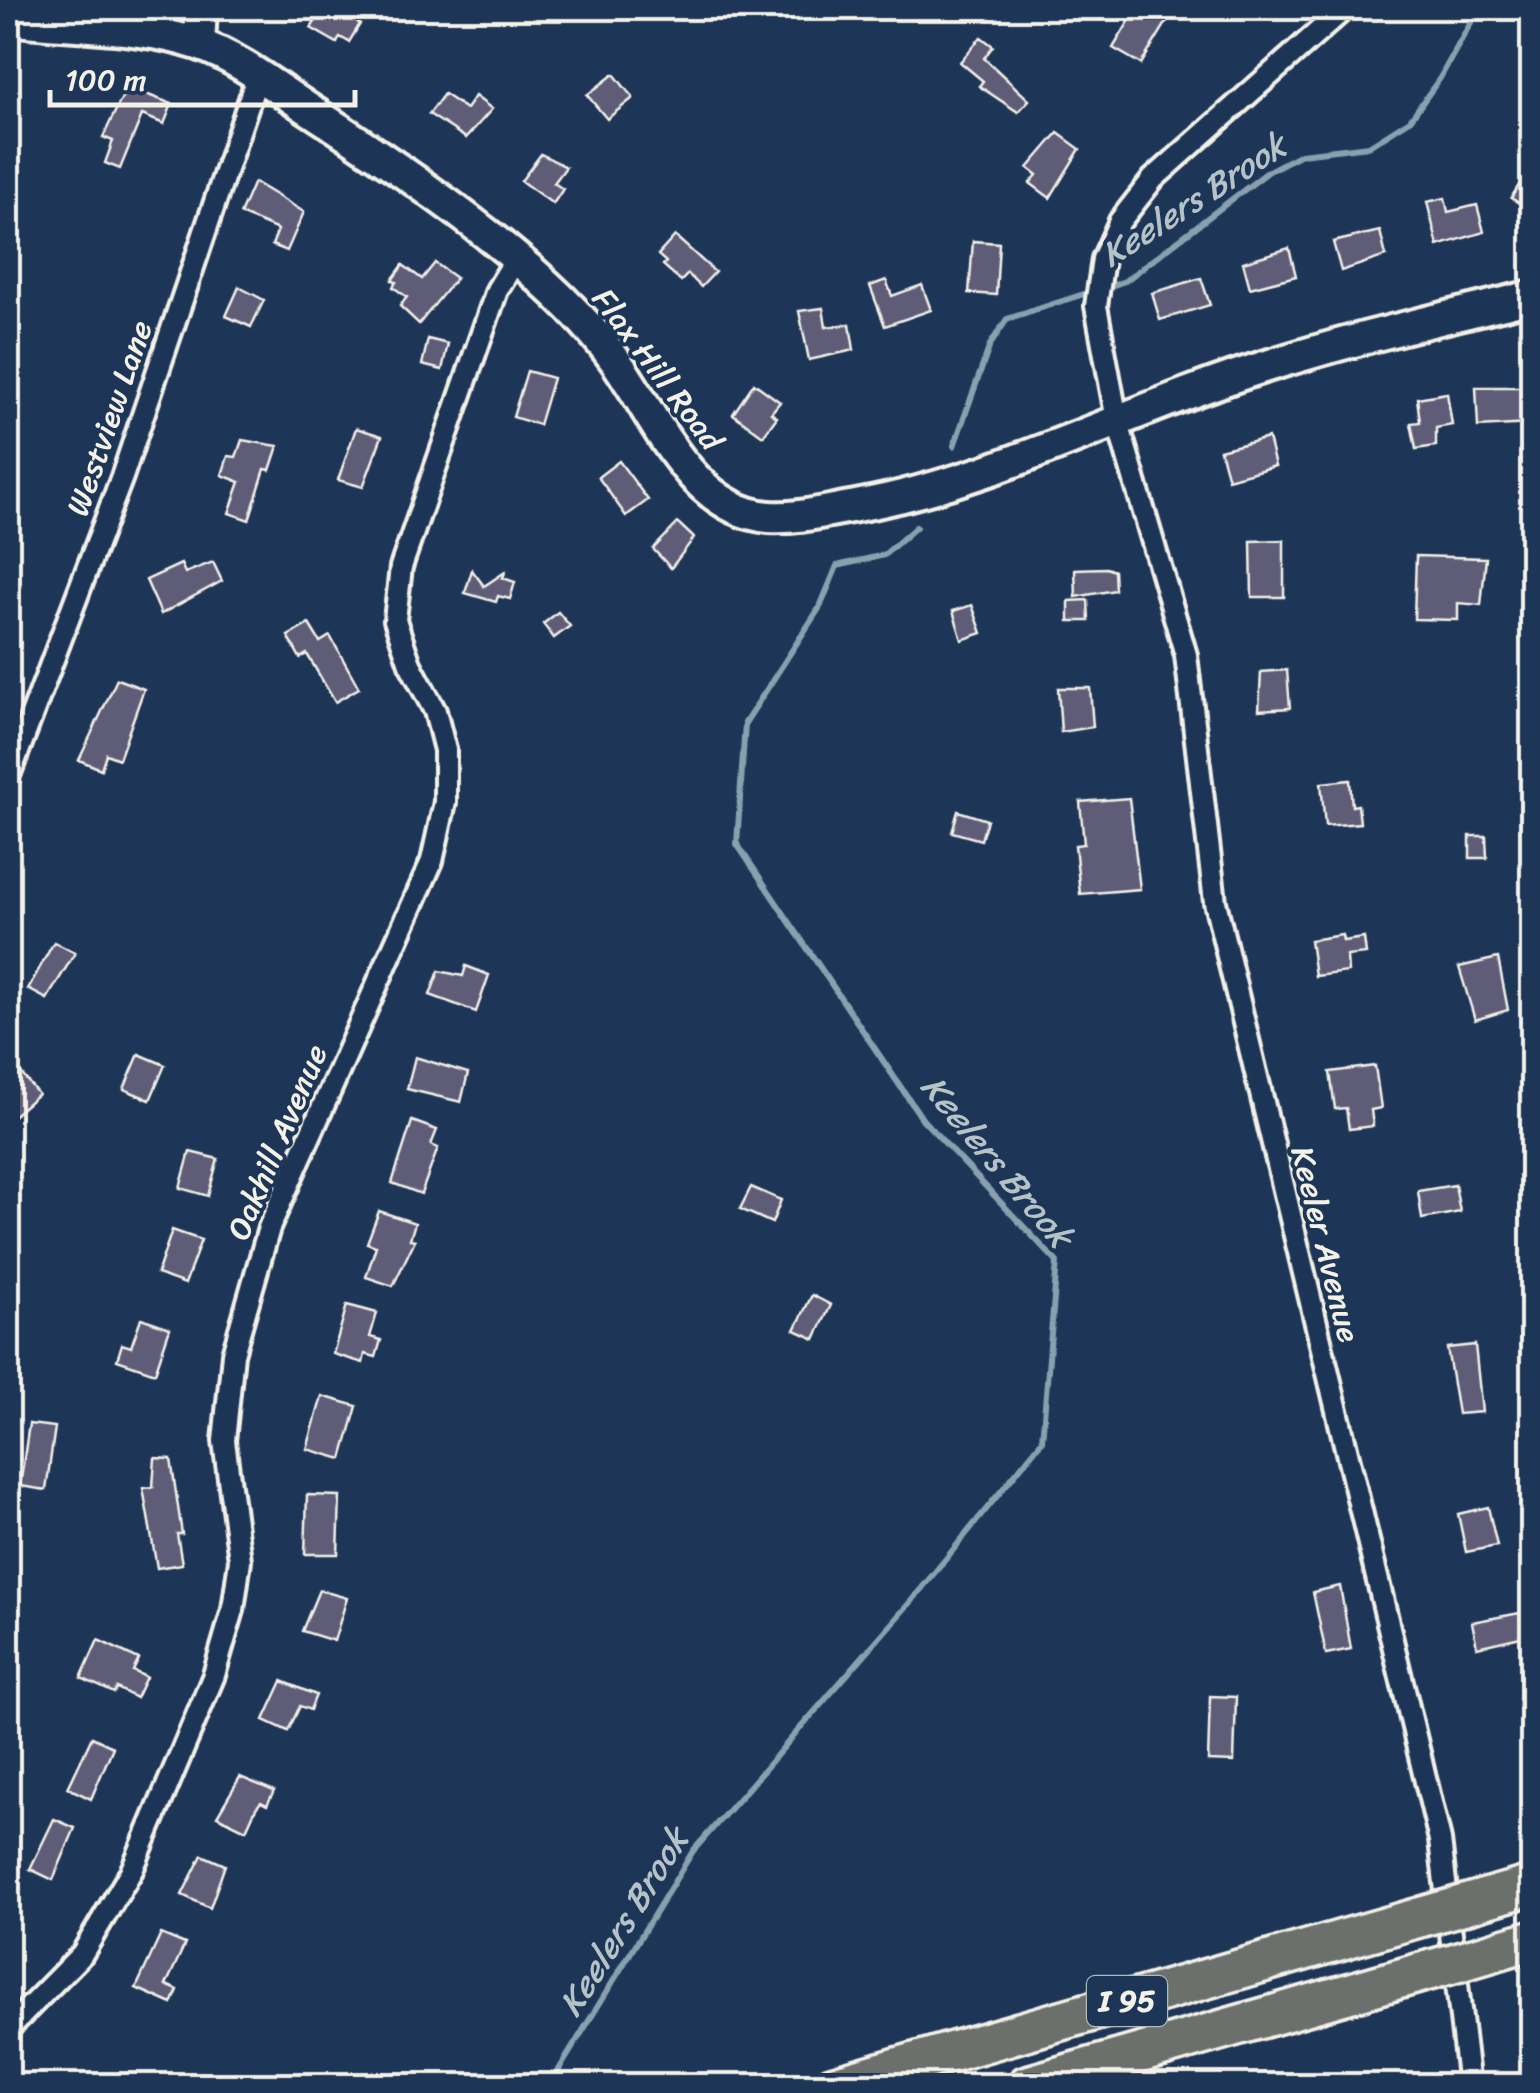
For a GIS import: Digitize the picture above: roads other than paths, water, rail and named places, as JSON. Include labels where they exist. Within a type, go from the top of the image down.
[{"type":"highway","name":"I 95","points":[[833,2086],[1532,1885]]},
{"type":"highway","name":"I 95","points":[[1026,2086],[1532,1940]]},
{"type":"main road","points":[[116,30],[142,8]]},
{"type":"main road","points":[[199,44],[201,8]]},
{"type":"main road","name":"Flax Hill Road","points":[[8,19],[116,30],[199,44],[258,75],[368,148],[516,259],[578,315],[612,355],[685,466],[720,499],[749,513],[794,517],[886,500],[981,475],[1272,364],[1532,296]]},
{"type":"street","name":"Keeler Avenue","points":[[1344,8],[1153,179],[1120,221],[1103,259],[1098,288],[1117,420],[1186,655],[1214,902],[1440,1840],[1469,2086]]},
{"type":"street","name":"Westview Lane","points":[[8,778],[122,477],[258,75]]},
{"type":"street","name":"Oakhill Avenue","points":[[8,2029],[35,2006],[82,1954],[132,1870],[214,1675],[233,1610],[240,1560],[224,1441],[233,1354],[269,1228],[432,861],[445,802],[445,750],[435,711],[410,664],[395,620],[401,567],[497,290],[516,259]]},
{"type":"waterway","name":"Keelers Brook","points":[[1105,288],[1125,281],[1269,171],[1301,154],[1369,146],[1410,120],[1440,78],[1479,8]]},
{"type":"waterway","name":"Keelers Brook","points":[[954,446],[990,345],[1007,319],[1093,291]]},
{"type":"waterway","name":"Keelers Brook","points":[[549,2086],[693,1851],[913,1599],[1042,1441],[1057,1262],[923,1120],[737,844],[745,723],[820,607],[837,566],[884,555],[916,527]]}]
